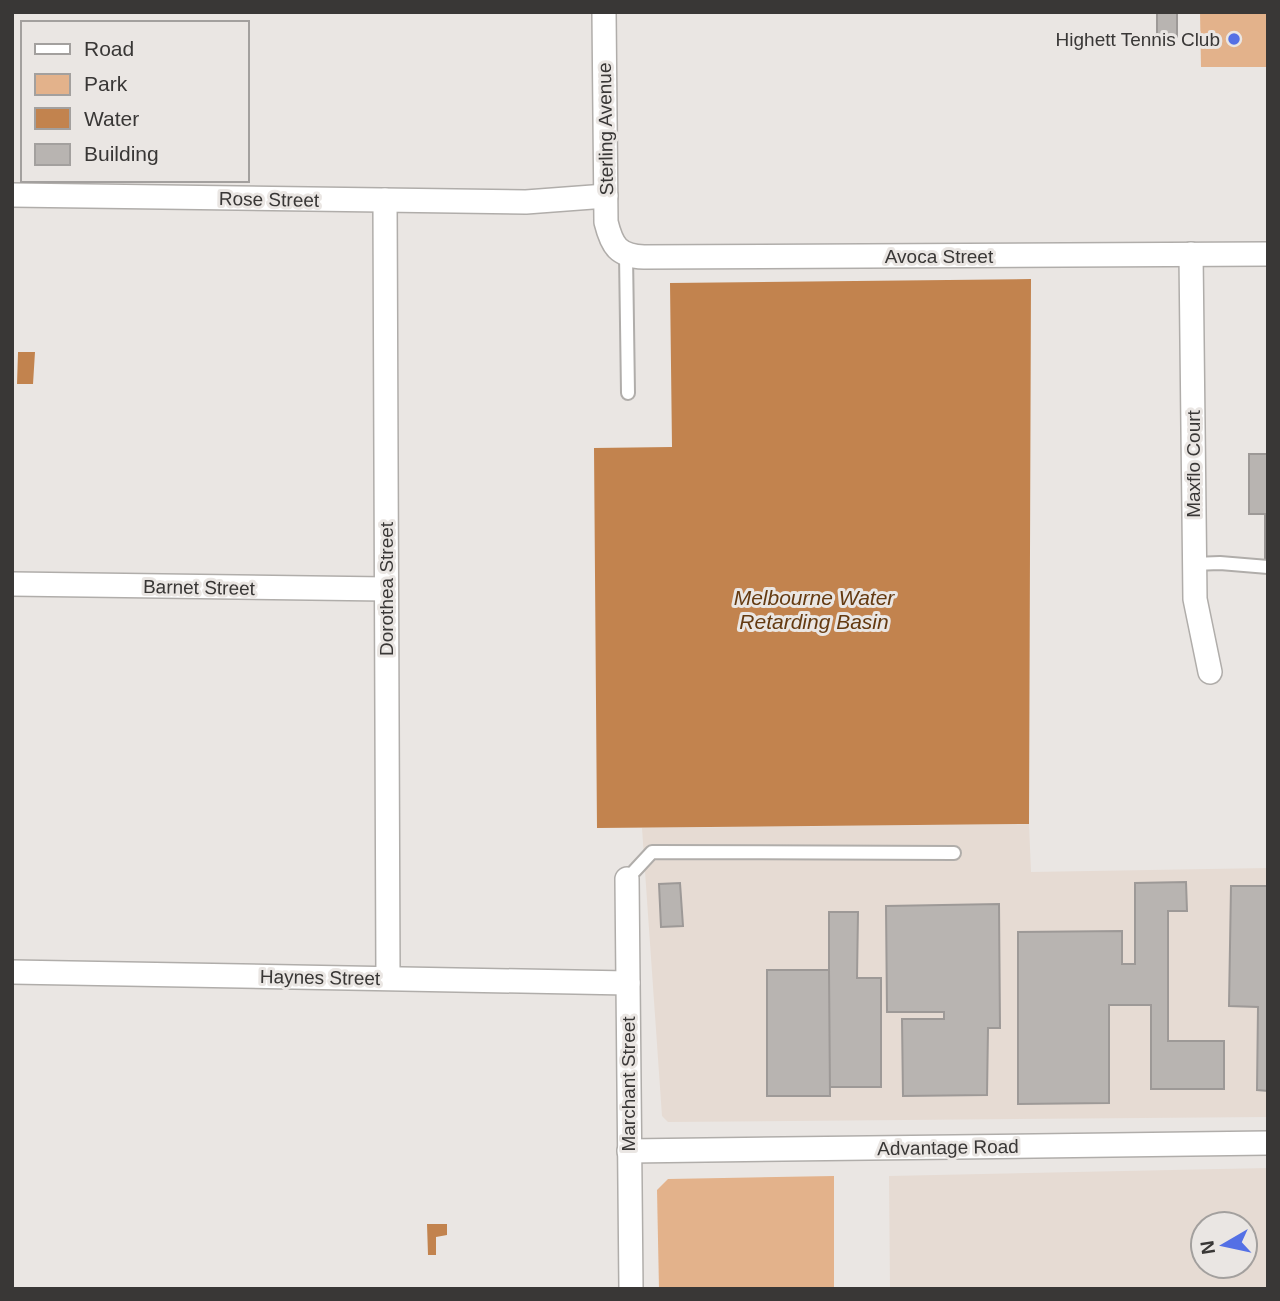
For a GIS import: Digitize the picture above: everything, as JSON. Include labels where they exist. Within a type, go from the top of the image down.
[{"type":"street","name":"Sterling Avenue","points":[[604,12],[606,205],[609,234],[620,250]]},
{"type":"street","name":"Rose Street","points":[[12,195],[526,202],[565,210],[606,205]]},
{"type":"street","name":"Dorothea Street","points":[[385,200],[388,978]]},
{"type":"street","name":"Avoca Street","points":[[620,250],[658,257],[1268,254]]},
{"type":"street","name":"Maxflo Court","points":[[1191,254],[1193,564],[1195,599],[1210,672]]},
{"type":"street","name":"Barnet Street","points":[[12,584],[386,589]]},
{"type":"street","name":"Marchant Street","points":[[627,879],[631,1289]]},
{"type":"street","name":"Haynes Street","points":[[12,972],[628,983]]},
{"type":"street","name":"Advantage Road","points":[[629,1151],[1268,1143]]},
{"type":"lane","points":[[620,250],[628,393]]},
{"type":"lane","points":[[1193,564],[1268,567]]},
{"type":"lane","points":[[627,879],[652,852],[954,853]]},
{"type":"shaded area","points":[[1029,824],[1031,872],[1268,868],[1268,1117],[668,1122],[662,1116],[642,828]]},
{"type":"shaded area","points":[[1268,1168],[1268,1289],[890,1289],[889,1176]]},
{"type":"green space","name":"Highett Tennis Club","points":[[1200,12],[1268,12],[1268,67],[1201,67]]},
{"type":"green space","points":[[834,1176],[834,1289],[659,1289],[657,1190],[668,1179]]},
{"type":"water","name":"Melbourne Water Retarding Basin","points":[[1031,279],[1029,824],[597,828],[594,448],[672,447],[670,283]]},
{"type":"water","points":[[18,352],[35,352],[33,384],[17,384]]},
{"type":"water","points":[[427,1224],[447,1224],[447,1235],[436,1237],[436,1255],[428,1255]]},
{"type":"building","points":[[1157,12],[1177,12],[1177,37],[1157,37]]},
{"type":"building","points":[[1249,454],[1268,454],[1268,558],[1265,558],[1265,514],[1249,514]]},
{"type":"building","points":[[1186,882],[1187,911],[1168,911],[1168,1041],[1224,1041],[1224,1089],[1151,1089],[1151,1005],[1109,1005],[1109,1103],[1018,1104],[1018,932],[1122,931],[1122,964],[1135,964],[1135,883]]},
{"type":"building","points":[[680,883],[683,926],[661,927],[659,884]]},
{"type":"building","points":[[1231,886],[1268,886],[1268,1091],[1257,1090],[1258,1007],[1229,1006]]},
{"type":"building","points":[[999,904],[1000,1028],[988,1028],[987,1095],[903,1096],[902,1019],[944,1019],[944,1012],[887,1012],[886,906]]},
{"type":"building","points":[[829,912],[858,912],[857,978],[881,978],[881,1087],[829,1087]]},
{"type":"building","points":[[767,970],[829,970],[830,1096],[767,1096]]},
{"type":"place","name":"Highett Tennis Club","points":[[1234,39]]}]
